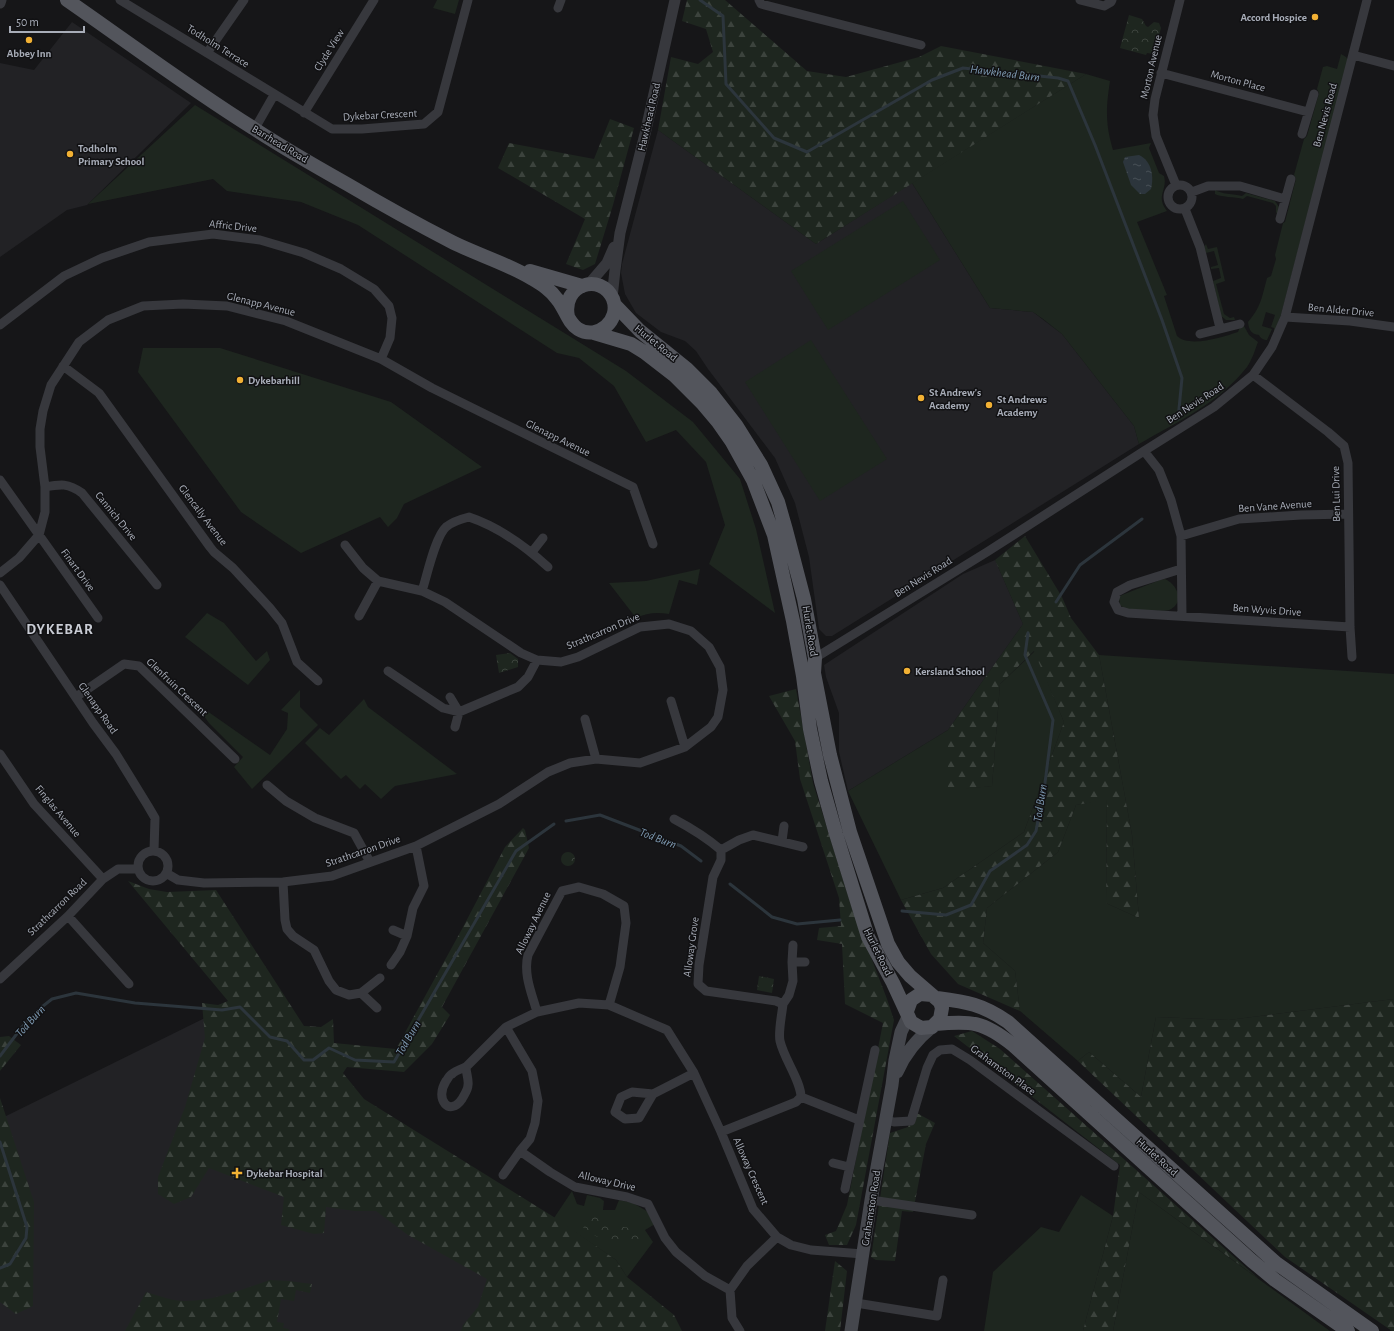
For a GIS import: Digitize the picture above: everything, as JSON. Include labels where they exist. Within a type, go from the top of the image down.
[{"type":"main road","name":"Barrhead Road","points":[[67,0],[254,130],[346,184],[454,243],[506,265],[545,286],[558,299],[568,317]]},
{"type":"main road","name":"Barrhead Road","points":[[506,265],[586,285]]},
{"type":"main road","points":[[586,285],[601,287],[608,292],[614,302],[615,313],[612,320],[608,326],[594,332],[579,330],[572,324],[566,309],[572,294],[586,285]]},
{"type":"main road","name":"Hurlet Road","points":[[614,302],[640,331],[687,369],[711,393],[736,424],[754,452],[778,502],[804,598],[815,658],[814,673],[830,755],[841,801],[888,944],[894,956],[910,976],[934,996],[978,1005],[1008,1022],[1276,1263],[1372,1331]]},
{"type":"main road","name":"Hurlet Road","points":[[594,332],[631,344],[675,376],[702,403],[718,422],[732,442],[753,480],[774,535],[793,621],[821,781],[836,834],[868,937],[907,1014]]},
{"type":"main road","points":[[920,994],[934,996],[942,1008],[940,1019],[934,1025],[921,1028],[915,1026],[907,1014],[911,1000],[920,994]]},
{"type":"main road","name":"Grahamston Road","points":[[851,1331],[871,1200],[898,1044],[907,1014]]},
{"type":"main road","name":"Hurlet Road","points":[[934,1025],[969,1022],[985,1026],[1013,1044],[1252,1261],[1275,1280],[1348,1331]]},
{"type":"main road","name":"Grahamston Road","points":[[892,1085],[899,1068],[910,1050],[922,1035],[934,1025]]},
{"type":"street","name":"Todholm Terrace","points":[[120,0],[304,112]]},
{"type":"street","points":[[207,53],[244,0]]},
{"type":"street","name":"Clyde View","points":[[304,112],[374,0]]},
{"type":"street","name":"Dykebar Crescent","points":[[304,112],[332,129],[362,129],[424,124],[438,112],[468,0]]},
{"type":"street","name":"Hawkhead Road","points":[[614,302],[615,270],[620,234],[645,134],[674,0]]},
{"type":"street","points":[[759,0],[760,4],[921,45]]},
{"type":"street","points":[[1080,0],[1104,6],[1112,0]]},
{"type":"street","name":"Morton Avenue","points":[[1176,185],[1156,136],[1153,115],[1155,98],[1180,0]]},
{"type":"street","name":"Ben Nevis Road","points":[[815,658],[987,552],[1214,406],[1253,375],[1272,347],[1285,317],[1367,0]]},
{"type":"street","points":[[1353,55],[1394,66]]},
{"type":"street","name":"Morton Place","points":[[1161,73],[1308,112]]},
{"type":"street","points":[[1302,134],[1314,94]]},
{"type":"street","points":[[254,130],[274,95]]},
{"type":"street","points":[[1280,219],[1291,179]]},
{"type":"street","points":[[1176,185],[1185,186],[1192,192],[1192,202],[1185,209],[1180,210],[1175,208],[1168,202],[1169,192],[1176,185]]},
{"type":"street","points":[[1192,192],[1208,186],[1240,186],[1285,199]]},
{"type":"street","points":[[1185,209],[1200,246],[1220,328]]},
{"type":"street","name":"Affric Drive","points":[[0,325],[64,276],[102,258],[149,242],[213,234],[260,240],[304,253],[341,269],[374,289],[389,306],[392,318],[390,338],[381,359]]},
{"type":"street","name":"Hawkhead Road","points":[[586,285],[607,262],[620,234]]},
{"type":"street","name":"Glenapp Avenue","points":[[0,572],[19,558],[39,535],[45,512],[45,487],[40,447],[42,412],[51,385],[79,342],[108,320],[144,306],[183,304],[227,306],[286,321],[381,359],[432,388],[633,488],[653,544]]},
{"type":"street","name":"Ben Alder Drive","points":[[1285,317],[1350,321],[1394,327]]},
{"type":"street","points":[[1200,334],[1240,324]]},
{"type":"street","name":"Glencally Avenue","points":[[63,366],[99,393],[210,547],[233,568],[282,623],[297,662],[318,681]]},
{"type":"street","name":"Ben Lui Drive","points":[[1253,375],[1344,446],[1348,463],[1350,627],[1352,657]]},
{"type":"street","points":[[1144,450],[1158,470],[1171,500],[1181,536],[1182,616]]},
{"type":"street","name":"Finart Drive","points":[[0,480],[98,618]]},
{"type":"street","name":"Cannich Drive","points":[[45,487],[58,484],[72,486],[82,493],[157,585]]},
{"type":"street","name":"Ben Vane Avenue","points":[[1181,536],[1239,519],[1348,514]]},
{"type":"street","points":[[422,592],[436,543],[446,527],[469,517],[494,527],[532,552],[548,567]]},
{"type":"street","points":[[532,552],[542,538]]},
{"type":"street","points":[[345,545],[363,568],[378,581],[359,616]]},
{"type":"street","name":"Ben Wyvis Drive","points":[[1181,569],[1130,585],[1118,592],[1114,602],[1118,610],[1128,613],[1350,627]]},
{"type":"street","name":"Strathcarron Drive","points":[[166,873],[178,880],[204,883],[283,882],[332,876],[416,846],[499,804],[548,772],[570,763],[596,759],[640,763],[685,747],[711,727],[718,716],[723,690],[720,667],[709,647],[691,631],[669,624],[649,625],[640,627],[578,657],[560,662],[537,660],[521,653],[445,602],[422,592],[378,581]]},
{"type":"street","name":"Glenapp Road","points":[[0,585],[93,724],[116,754],[154,818],[154,851]]},
{"type":"street","points":[[388,671],[443,708],[459,712],[518,687],[528,677],[537,660]]},
{"type":"street","name":"Glenfruin Crescent","points":[[76,697],[124,664],[140,666],[235,759]]},
{"type":"street","points":[[450,697],[459,712],[455,727]]},
{"type":"street","points":[[671,701],[685,747]]},
{"type":"street","points":[[585,719],[596,759]]},
{"type":"street","name":"Finglas Avenue","points":[[0,754],[34,804],[103,879]]},
{"type":"street","points":[[267,785],[286,801],[315,818],[354,833],[370,862]]},
{"type":"street","points":[[674,819],[704,836],[721,850],[739,840],[753,835],[803,847]]},
{"type":"street","points":[[782,841],[784,826]]},
{"type":"street","points":[[391,965],[400,952],[407,936],[413,908],[424,886],[416,846]]},
{"type":"street","name":"Alloway Grove","points":[[721,850],[721,860],[713,877],[699,965],[698,984],[706,991],[776,1001],[783,1004]]},
{"type":"street","points":[[154,851],[160,853],[166,859],[168,864],[166,873],[158,880],[148,880],[141,876],[138,869],[140,858],[149,852],[154,851]]},
{"type":"street","name":"Strathcarron Road","points":[[0,979],[68,916],[103,879],[118,869],[138,869]]},
{"type":"street","points":[[283,882],[285,920],[287,929],[293,936],[314,950],[329,981],[336,990],[349,995],[361,993],[380,978]]},
{"type":"street","name":"Alloway Avenue","points":[[537,1012],[527,976],[526,963],[528,955],[562,891],[579,887],[603,894],[624,906],[626,923],[620,967],[609,1005]]},
{"type":"street","points":[[68,916],[129,984]]},
{"type":"street","points":[[393,930],[407,936]]},
{"type":"street","points":[[721,1132],[796,1102],[801,1097],[801,1090],[788,1064],[780,1040],[783,1004],[789,995],[793,981],[793,945]]},
{"type":"street","points":[[792,962],[805,962]]},
{"type":"street","points":[[361,993],[377,1008]]},
{"type":"street","name":"Alloway Crescent","points":[[466,1067],[506,1027],[537,1012],[579,1003],[609,1005],[667,1030],[694,1073],[721,1132],[753,1210],[777,1237],[791,1245],[811,1250],[863,1254]]},
{"type":"street","points":[[503,1175],[530,1139],[535,1123],[538,1101],[532,1071],[506,1027]]},
{"type":"street","name":"Grahamston Place","points":[[886,1120],[894,1122],[911,1121],[927,1068],[933,1055],[940,1050],[952,1049],[970,1060],[1114,1166]]},
{"type":"street","points":[[845,1189],[875,1050]]},
{"type":"street","points":[[653,1094],[694,1073]]},
{"type":"street","points":[[801,1097],[859,1120]]},
{"type":"street","name":"Alloway Drive","points":[[520,1151],[575,1187],[627,1197],[648,1204],[665,1238],[676,1252],[705,1276],[730,1290]]},
{"type":"street","points":[[833,1163],[849,1167]]},
{"type":"street","points":[[871,1200],[972,1215]]},
{"type":"street","points":[[740,1331],[732,1318],[730,1290],[747,1266],[777,1237]]},
{"type":"street","points":[[856,1303],[937,1316],[943,1280]]},
{"type":"shaded area","name":"Todholm Primary School","points":[[72,22],[191,103],[87,205],[67,210],[0,257],[0,63],[34,70]]},
{"type":"shaded area","name":"St Andrew's Academy","points":[[658,130],[816,244],[912,183],[990,308],[1033,312],[1062,334],[1134,426],[1139,444],[832,636],[826,636],[819,629],[809,557],[795,503],[775,458],[696,351],[685,341],[661,332],[636,313],[625,294],[621,273],[622,264]]},
{"type":"shaded area","name":"Kersland School","points":[[995,560],[1023,624],[948,730],[848,791],[839,752],[839,713],[826,677],[824,665],[963,574]]},
{"type":"shaded area","name":"Dykebar Hospital","points":[[215,1013],[677,1331],[0,1331],[0,1119]]},
{"type":"green space","points":[[437,0],[459,0],[455,14],[433,8]]},
{"type":"green space","points":[[687,0],[725,0],[807,71],[846,77],[919,57],[941,46],[1086,74],[816,244],[658,130],[671,57],[698,64],[713,52],[706,29],[682,21]]},
{"type":"green space","points":[[1129,15],[1142,19],[1148,27],[1154,22],[1159,23],[1161,28],[1154,54],[1147,53],[1146,55],[1120,48]]},
{"type":"green space","points":[[1341,54],[1348,60],[1281,315],[1274,331],[1274,328],[1271,327],[1275,315],[1266,312],[1262,326],[1272,329],[1267,340],[1265,340],[1251,331],[1248,322],[1258,306],[1267,278],[1271,276],[1276,259],[1275,255],[1283,223],[1285,222],[1296,179],[1294,175],[1319,93],[1317,89],[1323,67],[1327,66],[1337,69]]},
{"type":"green space","points":[[1086,74],[1110,81],[1107,123],[1113,150],[1151,143],[1149,148],[1159,173],[1164,176],[1165,181],[1162,201],[1167,211],[1137,222],[1167,295],[1164,296],[1177,336],[1189,341],[1206,340],[1238,332],[1240,327],[1244,326],[1249,335],[1258,342],[1247,367],[1224,391],[1197,411],[1139,444],[1134,426],[1062,334],[1033,312],[990,308],[912,183]]},
{"type":"green space","points":[[195,105],[626,371],[693,422],[740,479],[756,529],[775,613],[709,564],[725,525],[706,462],[676,430],[646,442],[614,386],[579,358],[557,353],[358,225],[301,202],[227,191],[213,179],[88,204]]},
{"type":"green space","points":[[610,119],[634,128],[595,264],[583,270],[566,264],[585,219],[498,168],[509,143],[594,159]]},
{"type":"green space","points":[[1215,190],[1242,196],[1246,193],[1275,201],[1279,207],[1279,212],[1276,213],[1276,206],[1273,203],[1247,196],[1243,199],[1220,196],[1215,194]]},
{"type":"green space","points":[[903,201],[940,260],[828,330],[791,271]]},
{"type":"green space","points":[[1206,244],[1208,249],[1217,247],[1225,281],[1216,284],[1224,314],[1230,318],[1234,317],[1235,320],[1226,320],[1221,316],[1213,281],[1221,278],[1219,268],[1211,269],[1211,267],[1218,265],[1214,251],[1206,253],[1204,247]]},
{"type":"green space","points":[[811,340],[887,459],[820,501],[745,382]]},
{"type":"green space","points":[[143,348],[220,348],[391,402],[482,467],[404,504],[397,518],[388,527],[380,517],[301,553],[241,512],[138,372]]},
{"type":"green space","points":[[1025,536],[1062,597],[1071,618],[1099,655],[1132,835],[1139,918],[1106,903],[1107,800],[1076,805],[1058,852],[987,908],[983,943],[1015,971],[1020,1011],[958,984],[931,954],[901,900],[943,888],[1024,832],[1064,722],[1034,651],[1000,684],[992,786],[948,791],[948,730],[1023,624],[995,560]]},
{"type":"green space","points":[[700,569],[697,585],[679,580],[669,614],[652,613],[636,618],[609,583],[646,581]]},
{"type":"green space","points":[[1165,579],[1173,585],[1178,594],[1177,603],[1169,610],[1155,611],[1125,609],[1120,605],[1119,597],[1122,595]]},
{"type":"green space","points":[[207,613],[224,623],[256,661],[267,651],[270,660],[248,685],[185,637]]},
{"type":"green space","points":[[1035,651],[1064,722],[1024,832],[943,888],[901,900],[848,791],[948,730],[948,790],[992,786],[1000,684]]},
{"type":"green space","points":[[510,653],[518,659],[518,667],[499,673],[496,655]]},
{"type":"green space","points":[[1099,655],[1394,674],[1394,999],[1229,1020],[1156,1017],[1141,1097],[1089,1052],[1078,1061],[1020,1011],[1015,971],[983,943],[987,908],[1058,852],[1076,805],[1107,799],[1106,903],[1139,918],[1132,835]]},
{"type":"green space","points":[[163,674],[210,713],[270,755],[287,729],[288,713],[281,710],[300,690],[300,707],[318,725],[252,789],[234,767],[243,757],[209,723],[196,705]]},
{"type":"green space","points":[[796,689],[813,783],[851,905],[894,1020],[856,1225],[847,1245],[829,1245],[825,1235],[836,1231],[847,1205],[883,1023],[845,1004],[842,944],[817,940],[819,928],[841,926],[839,898],[800,779],[795,741],[769,696]]},
{"type":"green space","points":[[364,699],[368,707],[457,774],[395,786],[381,799],[365,784],[360,789],[346,775],[341,779],[305,743],[320,728],[329,735]]},
{"type":"green space","points":[[523,828],[525,830],[529,848],[442,1007],[450,1015],[432,1044],[404,1072],[347,1067],[343,1073],[364,1099],[557,1219],[616,1260],[627,1277],[674,1315],[682,1331],[461,1331],[463,1325],[478,1307],[487,1279],[408,1235],[376,1211],[355,1211],[326,1207],[324,1233],[314,1234],[281,1225],[284,1197],[209,1168],[191,1197],[174,1204],[158,1194],[158,1177],[185,1107],[205,1038],[202,1003],[218,1005],[228,1001],[128,881],[149,889],[167,892],[216,890],[304,1026],[321,1027],[333,1019],[334,1043],[396,1049],[505,847]]},
{"type":"green space","points":[[565,852],[571,852],[575,856],[575,862],[571,866],[565,866],[561,862],[561,856]]},
{"type":"green space","points":[[759,976],[774,979],[772,993],[757,990]]},
{"type":"green space","points":[[1394,999],[1394,1331],[1392,1331],[1285,1257],[1078,1061],[1089,1052],[1141,1097],[1156,1017],[1229,1020]]},
{"type":"green space","points":[[972,1031],[1000,1049],[1259,1279],[1139,1192],[1113,1331],[1083,1331],[1113,1216],[1120,1165],[954,1036]]},
{"type":"green space","points":[[9,1036],[21,1045],[0,1071],[0,1037]]},
{"type":"green space","points":[[0,1098],[34,1202],[33,1306],[16,1314],[0,1302]]},
{"type":"green space","points":[[915,1112],[935,1123],[926,1144],[913,1212],[902,1211],[895,1261],[876,1260],[871,1257],[890,1133],[908,1127]]},
{"type":"green space","points":[[572,1191],[577,1204],[584,1206],[587,1195],[600,1198],[604,1201],[603,1210],[615,1210],[619,1200],[633,1203],[650,1213],[655,1224],[645,1230],[653,1242],[627,1277],[616,1260],[554,1218]]},
{"type":"green space","points":[[1139,1192],[1330,1331],[1113,1331]]},
{"type":"green space","points":[[1081,1195],[1113,1216],[1083,1331],[984,1331],[993,1272],[1041,1227],[1059,1232]]},
{"type":"green space","points":[[589,1216],[597,1217],[603,1223],[630,1228],[639,1238],[637,1244],[613,1242],[592,1234],[580,1224]]},
{"type":"green space","points":[[835,1261],[847,1271],[840,1331],[825,1331]]},
{"type":"green space","points":[[270,1280],[312,1284],[310,1293],[296,1290],[294,1301],[281,1299],[277,1322],[284,1323],[283,1328],[289,1329],[288,1331],[125,1331],[146,1292],[176,1300],[197,1300],[228,1294]]},
{"type":"water","points":[[1139,155],[1147,161],[1152,175],[1151,189],[1145,194],[1140,194],[1131,185],[1123,162],[1125,157]]},
{"type":"waterway","name":"Hawkhead Burn","points":[[700,0],[723,16],[726,84],[774,138],[807,152],[932,80],[963,68],[1058,78],[1068,81],[1095,145],[1162,320],[1182,378],[1178,419]]},
{"type":"waterway","name":"Tod Burn","points":[[1056,602],[1080,565],[1142,519]]},
{"type":"waterway","name":"Tod Burn","points":[[902,911],[946,915],[971,905],[990,871],[1027,845],[1036,831],[1045,783],[1053,720],[1025,655],[1028,633]]},
{"type":"waterway","name":"Tod Burn","points":[[566,821],[600,815],[681,846],[701,861]]},
{"type":"waterway","name":"Tod Burn","points":[[0,1056],[22,1027],[38,1010],[52,999],[76,993],[135,1003],[222,1010],[240,1007],[270,1037],[287,1041],[304,1060],[313,1060],[329,1048],[355,1060],[394,1062],[516,851],[554,824]]},
{"type":"waterway","name":"Tod Burn","points":[[730,884],[772,917],[797,924],[840,920]]},
{"type":"waterway","name":"Tod Burn","points":[[0,1142],[27,1227],[26,1238],[10,1264],[0,1268]]},
{"type":"place","name":"Accord Hospice","points":[[1315,17]]},
{"type":"place","name":"Abbey Inn","points":[[29,40]]},
{"type":"place","name":"Todholm Primary School","points":[[70,154]]},
{"type":"place","name":"Dykebarhill","points":[[240,380]]},
{"type":"place","name":"St Andrew's Academy","points":[[921,398]]},
{"type":"place","name":"St Andrews Academy","points":[[989,405]]},
{"type":"place","name":"Kersland School","points":[[907,671]]},
{"type":"place","name":"Dykebar Hospital","points":[[237,1173]]},
{"type":"district","name":"DYKEBAR","points":[[60,629]]}]
